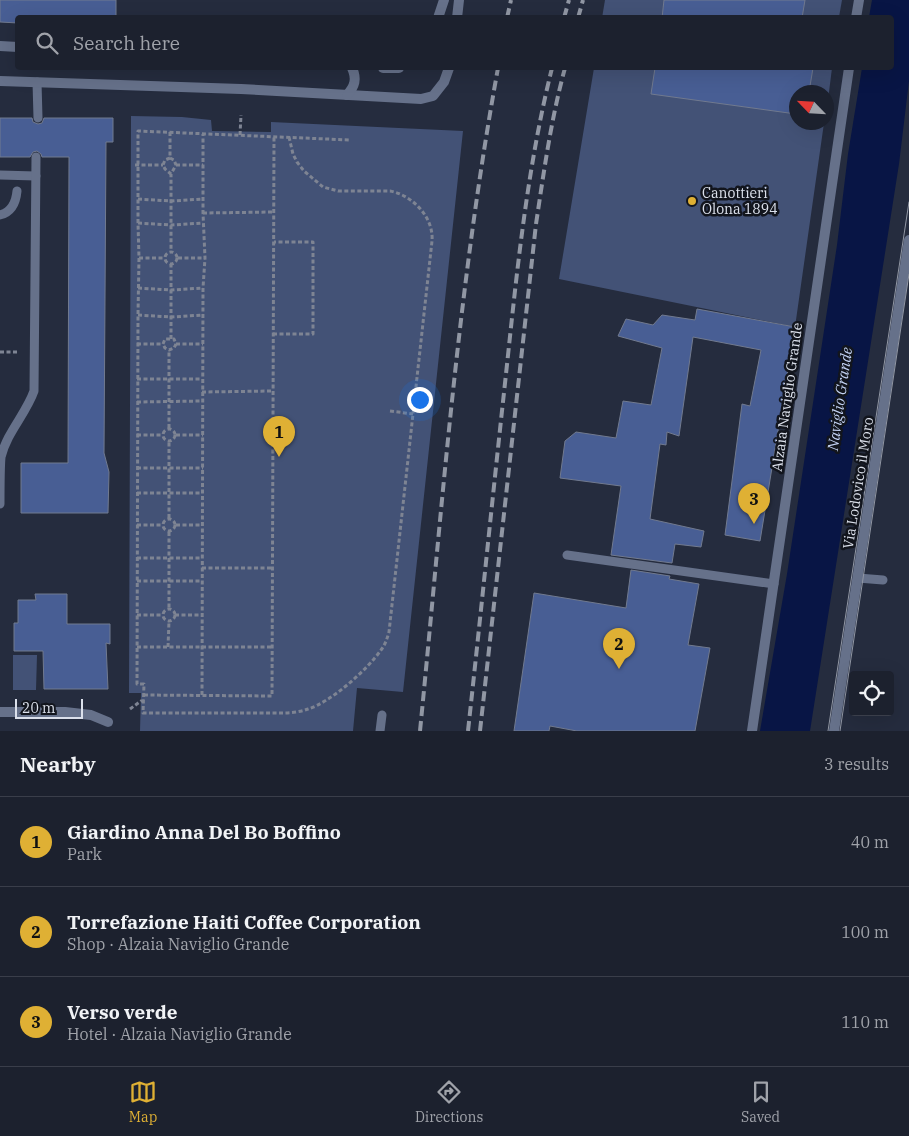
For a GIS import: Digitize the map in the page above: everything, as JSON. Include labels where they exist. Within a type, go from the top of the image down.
[{"type":"street","points":[[439,15],[444,0]]},
{"type":"street","points":[[457,15],[459,0]]},
{"type":"street","points":[[856,15],[859,0]]},
{"type":"street","points":[[0,46],[15,47]]},
{"type":"street","points":[[347,95],[353,88],[355,81],[353,70]]},
{"type":"street","points":[[0,81],[241,89],[421,99],[433,96],[444,82],[448,70]]},
{"type":"street","name":"Alzaia Naviglio Grande","points":[[752,731],[849,70]]},
{"type":"street","name":"Via Lodovico il Moro","points":[[834,731],[909,240]]},
{"type":"street","points":[[0,712],[65,712],[90,715],[108,722]]},
{"type":"lane","points":[[36,82],[38,118]]},
{"type":"lane","points":[[0,504],[0,458],[13,429],[30,403],[34,391],[36,157]]},
{"type":"lane","points":[[0,176],[36,176]]},
{"type":"lane","points":[[0,215],[12,208],[17,200],[17,192]]},
{"type":"lane","points":[[567,555],[774,584]]},
{"type":"lane","points":[[858,578],[883,580]]},
{"type":"lane","points":[[380,731],[382,715]]},
{"type":"path","points":[[240,136],[241,115]]},
{"type":"path","points":[[289,138],[297,162],[304,171],[323,187],[338,191],[398,192],[407,196],[416,204],[432,228],[389,632],[382,649],[373,660],[321,704],[308,709],[294,713],[143,713],[144,684],[137,684],[138,131],[350,140]]},
{"type":"path","points":[[170,132],[170,158]]},
{"type":"path","points":[[202,696],[203,134]]},
{"type":"path","points":[[144,695],[272,696],[274,137]]},
{"type":"path","points":[[163,165],[165,160],[170,158]]},
{"type":"path","points":[[170,158],[174,160],[176,165],[172,174],[171,251]]},
{"type":"path","points":[[137,165],[163,165]]},
{"type":"path","points":[[163,165],[172,174]]},
{"type":"path","points":[[176,165],[203,165]]},
{"type":"path","points":[[138,199],[171,201],[203,199]]},
{"type":"path","points":[[203,213],[274,212]]},
{"type":"path","points":[[138,223],[171,225],[203,223]]},
{"type":"path","points":[[273,334],[313,334],[313,242],[274,242]]},
{"type":"path","points":[[171,251],[166,253],[166,263],[176,262],[178,258]]},
{"type":"path","points":[[171,251],[176,253],[178,258]]},
{"type":"path","points":[[139,258],[165,258]]},
{"type":"path","points":[[178,258],[204,258]]},
{"type":"path","points":[[171,264],[171,339]]},
{"type":"path","points":[[138,288],[171,290],[203,288]]},
{"type":"path","points":[[138,315],[171,317],[203,315]]},
{"type":"path","points":[[163,344],[165,339],[174,339],[176,344]]},
{"type":"path","points":[[138,344],[163,344]]},
{"type":"path","points":[[163,344],[169,350]]},
{"type":"path","points":[[176,344],[203,344]]},
{"type":"path","points":[[169,350],[174,348],[176,344]]},
{"type":"path","points":[[169,350],[169,428]]},
{"type":"path","points":[[138,379],[202,379]]},
{"type":"path","points":[[202,392],[273,391]]},
{"type":"path","points":[[138,402],[202,402]]},
{"type":"path","points":[[390,411],[413,414]]},
{"type":"path","points":[[273,426],[290,426]]},
{"type":"path","points":[[169,428],[164,430],[163,435],[164,440],[169,442]]},
{"type":"path","points":[[169,428],[174,430],[176,435]]},
{"type":"path","points":[[137,435],[163,435]]},
{"type":"path","points":[[176,435],[202,435]]},
{"type":"path","points":[[169,442],[174,440],[176,435]]},
{"type":"path","points":[[169,442],[169,518]]},
{"type":"path","points":[[137,468],[202,468]]},
{"type":"path","points":[[137,493],[202,493]]},
{"type":"path","points":[[169,518],[174,520],[176,525]]},
{"type":"path","points":[[162,525],[164,520],[169,518]]},
{"type":"path","points":[[137,525],[162,525]]},
{"type":"path","points":[[162,525],[164,530],[169,532]]},
{"type":"path","points":[[176,525],[202,525]]},
{"type":"path","points":[[169,532],[174,530],[176,525]]},
{"type":"path","points":[[169,532],[169,608]]},
{"type":"path","points":[[137,558],[202,558]]},
{"type":"path","points":[[202,568],[273,568]]},
{"type":"path","points":[[137,581],[202,581]]},
{"type":"path","points":[[162,615],[164,610],[169,608]]},
{"type":"path","points":[[162,615],[164,620],[174,620],[173,610],[169,608]]},
{"type":"path","points":[[137,615],[162,615]]},
{"type":"path","points":[[175,615],[202,615]]},
{"type":"path","points":[[168,621],[168,647]]},
{"type":"path","points":[[137,647],[272,647]]},
{"type":"path","points":[[130,709],[140,701],[144,702]]},
{"type":"shaded area","points":[[605,0],[842,0],[839,15],[602,15]]},
{"type":"shaded area","name":"Canottieri Olona 1894","points":[[594,70],[832,70],[830,85],[789,85],[789,130],[823,130],[795,327],[559,279]]},
{"type":"shaded area","points":[[131,116],[182,117],[211,120],[212,131],[271,132],[271,122],[463,131],[403,692],[357,688],[353,731],[140,731],[141,693],[129,693]]},
{"type":"shaded area","points":[[13,655],[37,655],[36,690],[13,690]]},
{"type":"water","name":"Naviglio Grande","points":[[872,0],[909,0],[909,81],[899,164],[810,731],[760,731],[787,574],[862,70],[894,70],[894,15],[869,15]]},
{"type":"building","points":[[0,0],[116,0],[116,15],[15,15],[15,23],[0,22]]},
{"type":"building","points":[[664,0],[805,0],[802,15],[662,15]]},
{"type":"building","points":[[655,70],[813,70],[810,85],[789,85],[789,113],[651,94]]},
{"type":"building","points":[[0,118],[32,118],[33,122],[38,124],[42,123],[44,118],[113,118],[113,142],[106,142],[104,453],[109,472],[108,513],[21,513],[21,463],[68,463],[69,157],[42,157],[37,151],[33,152],[30,157],[0,157]]},
{"type":"building","points":[[697,309],[795,327],[760,541],[725,535],[742,404],[750,406],[761,350],[693,337],[679,436],[667,432],[666,445],[660,444],[650,519],[704,531],[701,547],[675,544],[672,563],[611,555],[621,486],[560,478],[565,441],[576,432],[616,438],[623,401],[651,405],[662,348],[618,336],[626,319],[653,325],[662,315],[695,320]]},
{"type":"building","points":[[631,570],[670,576],[669,579],[699,584],[688,645],[710,648],[695,731],[577,731],[550,726],[549,731],[514,731],[534,593],[626,608]]},
{"type":"building","points":[[35,594],[67,594],[67,624],[110,624],[110,644],[106,643],[108,689],[44,689],[43,651],[14,651],[14,623],[18,623],[18,600],[36,600]]},
{"type":"tram line","points":[[828,731],[909,202]]},
{"type":"tram line","points":[[840,731],[909,274]]},
{"type":"railway","points":[[508,15],[511,0]]},
{"type":"railway","points":[[565,15],[569,0]]},
{"type":"railway","points":[[579,15],[583,0]]},
{"type":"railway","points":[[420,731],[452,398],[472,233],[498,70]]},
{"type":"railway","points":[[468,731],[519,258],[529,182],[552,70]]},
{"type":"railway","points":[[480,731],[536,224],[552,126],[564,70]]},
{"type":"place","name":"Canottieri Olona 1894","points":[[692,201]]},
{"type":"place","name":"Giardino Anna Del Bo Boffino","points":[[279,457]]},
{"type":"place","name":"Verso verde","points":[[754,524]]},
{"type":"place","name":"Torrefazione Haiti Coffee Corporation","points":[[619,669]]}]
